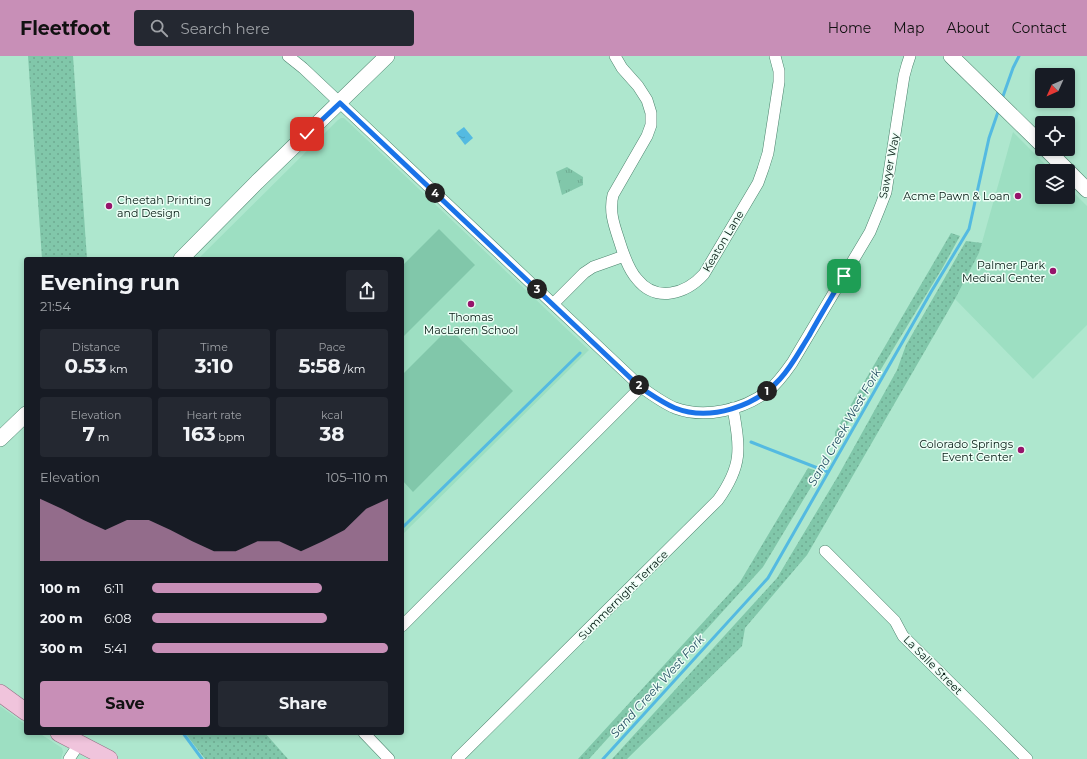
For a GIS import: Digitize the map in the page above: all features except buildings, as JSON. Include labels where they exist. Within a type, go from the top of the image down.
[{"type":"main road","points":[[183,257],[257,182],[387,56]]},
{"type":"main road","points":[[951,56],[1035,138]]},
{"type":"main road","points":[[1053,156],[1061,164]]},
{"type":"main road","points":[[1075,176],[1085,183]]},
{"type":"main road","points":[[0,439],[24,416]]},
{"type":"main road","points":[[0,693],[24,711]]},
{"type":"main road","points":[[63,735],[109,759]]},
{"type":"street","name":"Sawyer Way","points":[[288,56],[340,103],[641,388],[659,400],[676,408],[694,412],[711,413],[733,408],[752,401],[768,391],[780,380],[792,363],[870,232],[886,192],[904,76],[906,65],[910,56]]},
{"type":"street","name":"Keaton Lane","points":[[615,56],[622,68],[638,86],[647,100],[651,113],[651,125],[647,136],[616,188],[611,203],[612,217],[624,256],[632,273],[637,280],[650,290],[659,293],[675,293],[698,281],[704,274],[758,183],[768,153],[779,82],[779,71],[775,56]]},
{"type":"street","points":[[553,304],[584,273],[593,267],[624,256]]},
{"type":"street","points":[[404,624],[641,388]]},
{"type":"street","name":"Summernight Terrace","points":[[458,759],[718,500],[734,474],[738,456],[739,440],[733,408]]},
{"type":"street","name":"La Salle Street","points":[[825,552],[895,620],[903,636],[1027,759]]},
{"type":"street","points":[[366,735],[389,759]]},
{"type":"street","points":[[69,759],[79,744]]},
{"type":"shaded area","name":"Thomas MacLaren School","points":[[344,118],[589,350],[404,533],[404,257],[200,257],[338,120]]},
{"type":"shaded area","points":[[1013,132],[1035,154],[1035,156],[1037,156],[1045,164],[1035,164],[1035,204],[1075,204],[1075,194],[1087,206],[1087,325],[1033,379],[955,299],[979,253]]},
{"type":"shaded area","points":[[0,706],[24,724],[24,735],[42,735],[62,748],[63,752],[61,759],[0,759]]},
{"type":"green space","points":[[28,56],[73,56],[87,257],[42,257]]},
{"type":"green space","points":[[567,167],[583,177],[583,185],[562,195],[556,172]]},
{"type":"green space","points":[[439,229],[475,265],[404,336],[404,264]]},
{"type":"green space","points":[[951,233],[960,236],[943,267],[838,440],[835,437],[835,432]]},
{"type":"green space","points":[[966,241],[982,243],[979,253],[955,299],[807,555],[745,628],[742,646],[627,759],[612,759],[777,578],[838,476],[897,370],[906,345]]},
{"type":"green space","points":[[449,328],[513,391],[413,492],[404,482],[404,373]]},
{"type":"green space","points":[[808,468],[820,472],[763,567],[589,759],[578,759],[740,582]]},
{"type":"green space","points":[[187,735],[267,735],[288,759],[205,759]]},
{"type":"water","points":[[464,127],[473,138],[465,145],[456,133]]},
{"type":"waterway","name":"Sand Creek West Fork","points":[[1002,99],[1019,56]]},
{"type":"waterway","name":"Sand Creek West Fork","points":[[603,759],[768,578],[931,292],[969,229],[989,138],[999,109]]},
{"type":"waterway","points":[[404,526],[580,353]]},
{"type":"waterway","points":[[751,442],[828,472]]},
{"type":"waterway","points":[[184,735],[202,759]]},
{"type":"place","name":"Acme Pawn & Loan","points":[[1018,196]]},
{"type":"place","name":"Cheetah Printing and Design","points":[[109,206]]},
{"type":"place","name":"Palmer Park Medical Center","points":[[1053,271]]},
{"type":"place","name":"Thomas MacLaren School","points":[[471,304]]},
{"type":"place","name":"Colorado Springs Event Center","points":[[1021,450]]},
{"type":"route","points":[[307,134],[340,103],[641,388],[659,400],[676,408],[694,412],[711,413],[733,408],[752,401],[768,391],[780,380],[792,363],[844,276]]}]
